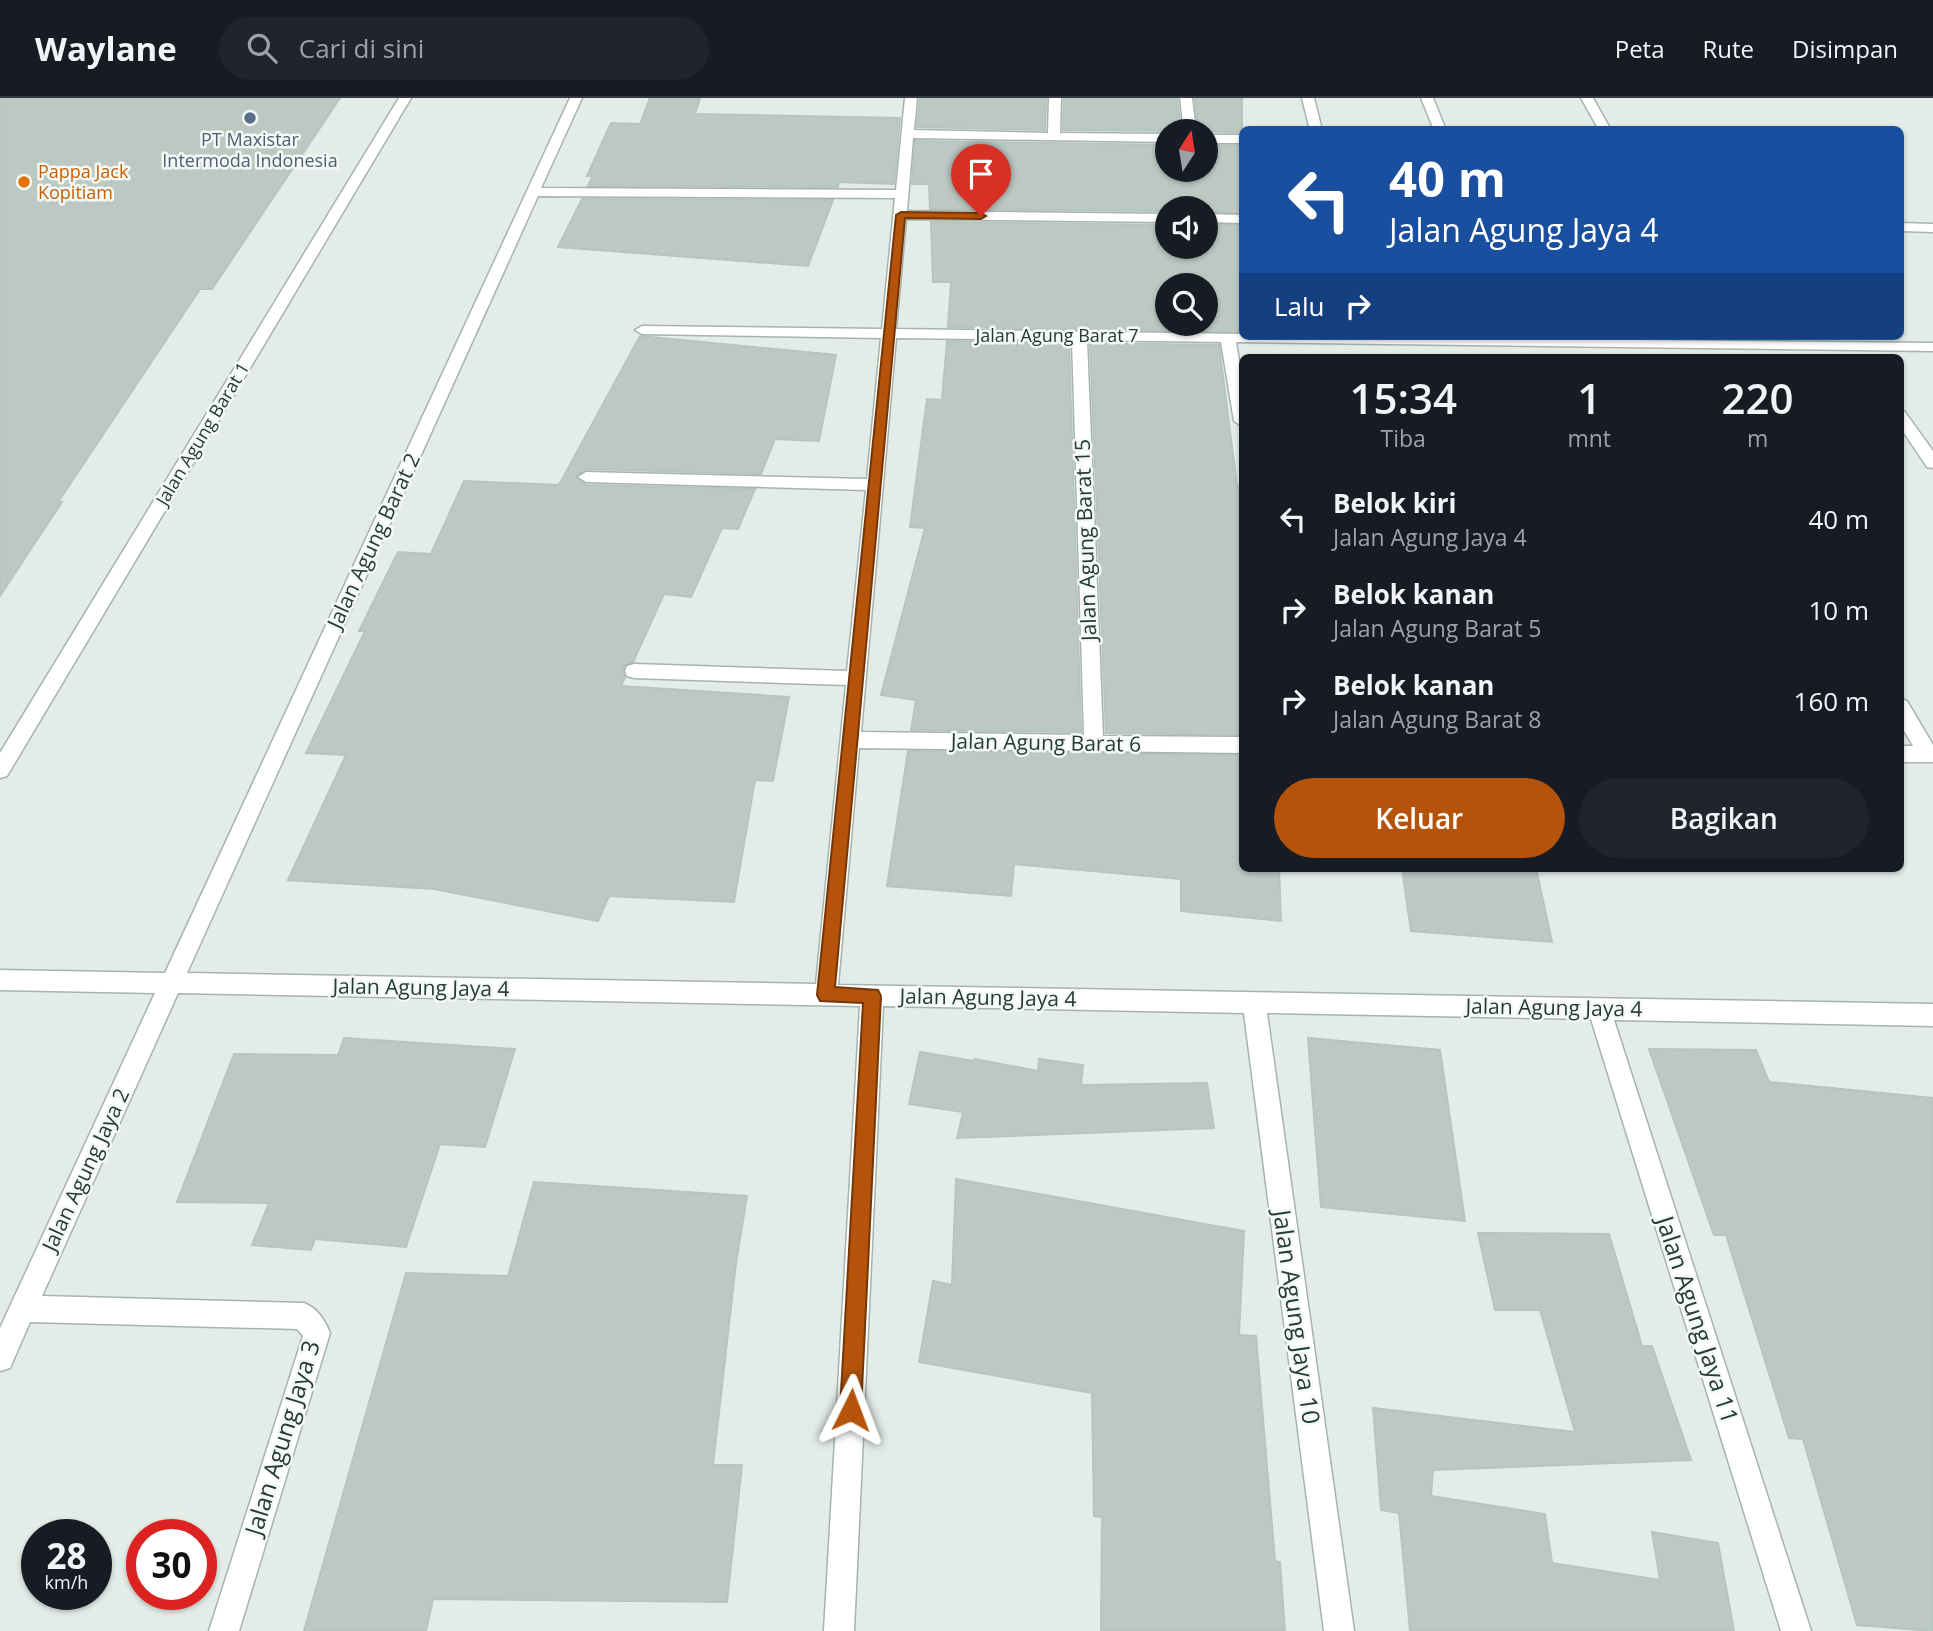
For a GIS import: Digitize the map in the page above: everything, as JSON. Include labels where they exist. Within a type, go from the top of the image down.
[{"type":"street","name":"Jalan Agung Barat 1","points":[[0,771],[405,98]]},
{"type":"street","name":"Jalan Agung Barat 2","points":[[171,983],[576,98]]},
{"type":"street","points":[[826,995],[911,98]]},
{"type":"street","points":[[1054,137],[1055,98]]},
{"type":"street","points":[[1186,98],[1189,119]]},
{"type":"street","points":[[1308,98],[1315,126]]},
{"type":"street","points":[[1427,98],[1438,126]]},
{"type":"street","points":[[1587,98],[1603,126]]},
{"type":"street","points":[[908,134],[1155,138]]},
{"type":"street","points":[[1218,139],[1239,139]]},
{"type":"street","points":[[533,192],[902,194]]},
{"type":"street","points":[[901,215],[1155,218]]},
{"type":"street","points":[[1218,218],[1239,219]]},
{"type":"street","points":[[1904,227],[1933,228]]},
{"type":"street","name":"Jalan Agung Barat 7","points":[[642,330],[1239,338]]},
{"type":"street","name":"Jalan Agung Barat 15","points":[[1079,335],[1094,744]]},
{"type":"street","points":[[1228,338],[1239,403]]},
{"type":"street","name":"Jalan Agung Barat 7","points":[[1431,340],[1704,350],[1858,351],[1933,347]]},
{"type":"street","points":[[1539,342],[1544,354]]},
{"type":"street","points":[[1904,421],[1933,463]]},
{"type":"street","points":[[586,477],[875,485]]},
{"type":"street","points":[[634,671],[856,678]]},
{"type":"street","points":[[1904,712],[1931,754]]},
{"type":"street","name":"Jalan Agung Barat 6","points":[[850,740],[1239,746]]},
{"type":"street","points":[[1904,754],[1931,754]]},
{"type":"street","name":"Jalan Agung Jaya 4","points":[[7,980],[1933,1016]]},
{"type":"street","name":"Jalan Agung Jaya 2","points":[[0,1358],[171,983]]},
{"type":"street","points":[[839,1631],[872,996]]},
{"type":"street","name":"Jalan Agung Jaya 10","points":[[1254,1003],[1339,1631]]},
{"type":"street","name":"Jalan Agung Jaya 11","points":[[1599,1009],[1796,1631]]},
{"type":"street","name":"Jalan Agung Jaya 3","points":[[22,1309],[304,1316],[317,1333],[224,1631]]},
{"type":"building","points":[[0,98],[340,98],[212,289],[200,289],[58,502],[62,502],[0,596]]},
{"type":"building","points":[[650,98],[700,98],[695,114],[900,118],[894,184],[839,182],[838,187],[588,186],[593,176],[587,176],[611,123],[640,124]]},
{"type":"building","points":[[920,98],[1046,98],[1045,130],[917,127]]},
{"type":"building","points":[[1064,98],[1177,98],[1180,119],[1155,119],[1155,131],[1063,130]]},
{"type":"building","points":[[1195,98],[1242,98],[1242,126],[1239,126],[1239,133],[1218,132],[1218,119],[1197,119]]},
{"type":"building","points":[[915,141],[1155,145],[1155,182],[1218,182],[1218,146],[1239,145],[1239,213],[1218,212],[1218,196],[1155,196],[1155,211],[930,209],[929,184],[912,184]]},
{"type":"building","points":[[582,199],[833,200],[808,266],[558,247]]},
{"type":"building","points":[[931,222],[1155,225],[1155,259],[1218,259],[1218,225],[1239,225],[1239,332],[1218,332],[1218,273],[1155,273],[1155,331],[948,327],[951,282],[933,282]]},
{"type":"building","points":[[640,336],[836,355],[819,441],[775,439],[761,474],[586,469],[576,476],[586,485],[755,489],[738,529],[722,528],[691,597],[664,594],[633,662],[625,665],[625,678],[621,686],[789,697],[773,781],[755,780],[734,902],[609,896],[598,921],[434,889],[288,880],[346,755],[306,753],[365,631],[359,631],[398,552],[431,554],[464,481],[559,485]]},
{"type":"building","points":[[947,341],[1069,343],[1081,732],[911,730],[916,700],[881,695],[925,528],[910,527],[927,399],[942,400]]},
{"type":"building","points":[[1090,343],[1219,345],[1239,486],[1239,735],[1106,733]]},
{"type":"building","points":[[908,751],[1239,755],[1239,872],[1279,872],[1281,921],[1181,911],[1181,879],[1014,864],[1011,896],[887,886]]},
{"type":"building","points":[[1403,872],[1537,872],[1552,942],[1411,931]]},
{"type":"building","points":[[344,1038],[515,1049],[485,1147],[440,1144],[406,1247],[315,1239],[311,1250],[252,1245],[269,1203],[177,1202],[234,1054],[338,1055]]},
{"type":"building","points":[[1308,1038],[1440,1050],[1465,1221],[1321,1207]]},
{"type":"building","points":[[1649,1049],[1756,1050],[1769,1082],[1933,1098],[1933,1631],[1857,1625],[1803,1439],[1789,1438],[1726,1235],[1714,1235]]},
{"type":"building","points":[[920,1052],[1038,1071],[1039,1059],[1083,1065],[1081,1085],[1207,1083],[1214,1128],[957,1138],[963,1112],[909,1104]]},
{"type":"building","points":[[956,1179],[1244,1231],[1239,1335],[1256,1336],[1275,1561],[1280,1562],[1285,1631],[1101,1631],[1102,1517],[1094,1516],[1092,1393],[919,1362],[933,1281],[952,1285]]},
{"type":"building","points":[[534,1182],[747,1196],[736,1263],[713,1465],[742,1465],[727,1602],[433,1599],[426,1631],[304,1631],[406,1273],[508,1276]]},
{"type":"building","points":[[1478,1233],[1609,1234],[1642,1346],[1652,1346],[1691,1460],[1433,1470],[1431,1496],[1545,1514],[1552,1563],[1660,1580],[1652,1532],[1718,1543],[1734,1631],[1410,1631],[1399,1513],[1381,1510],[1373,1408],[1575,1432],[1540,1310],[1495,1310]]},
{"type":"place","name":"PT Maxistar Intermoda Indonesia","points":[[250,118]]},
{"type":"place","name":"Pappa Jack Kopitiam","points":[[24,182]]},
{"type":"route","points":[[851,1410],[872,996],[826,995],[901,215],[981,216]]}]
